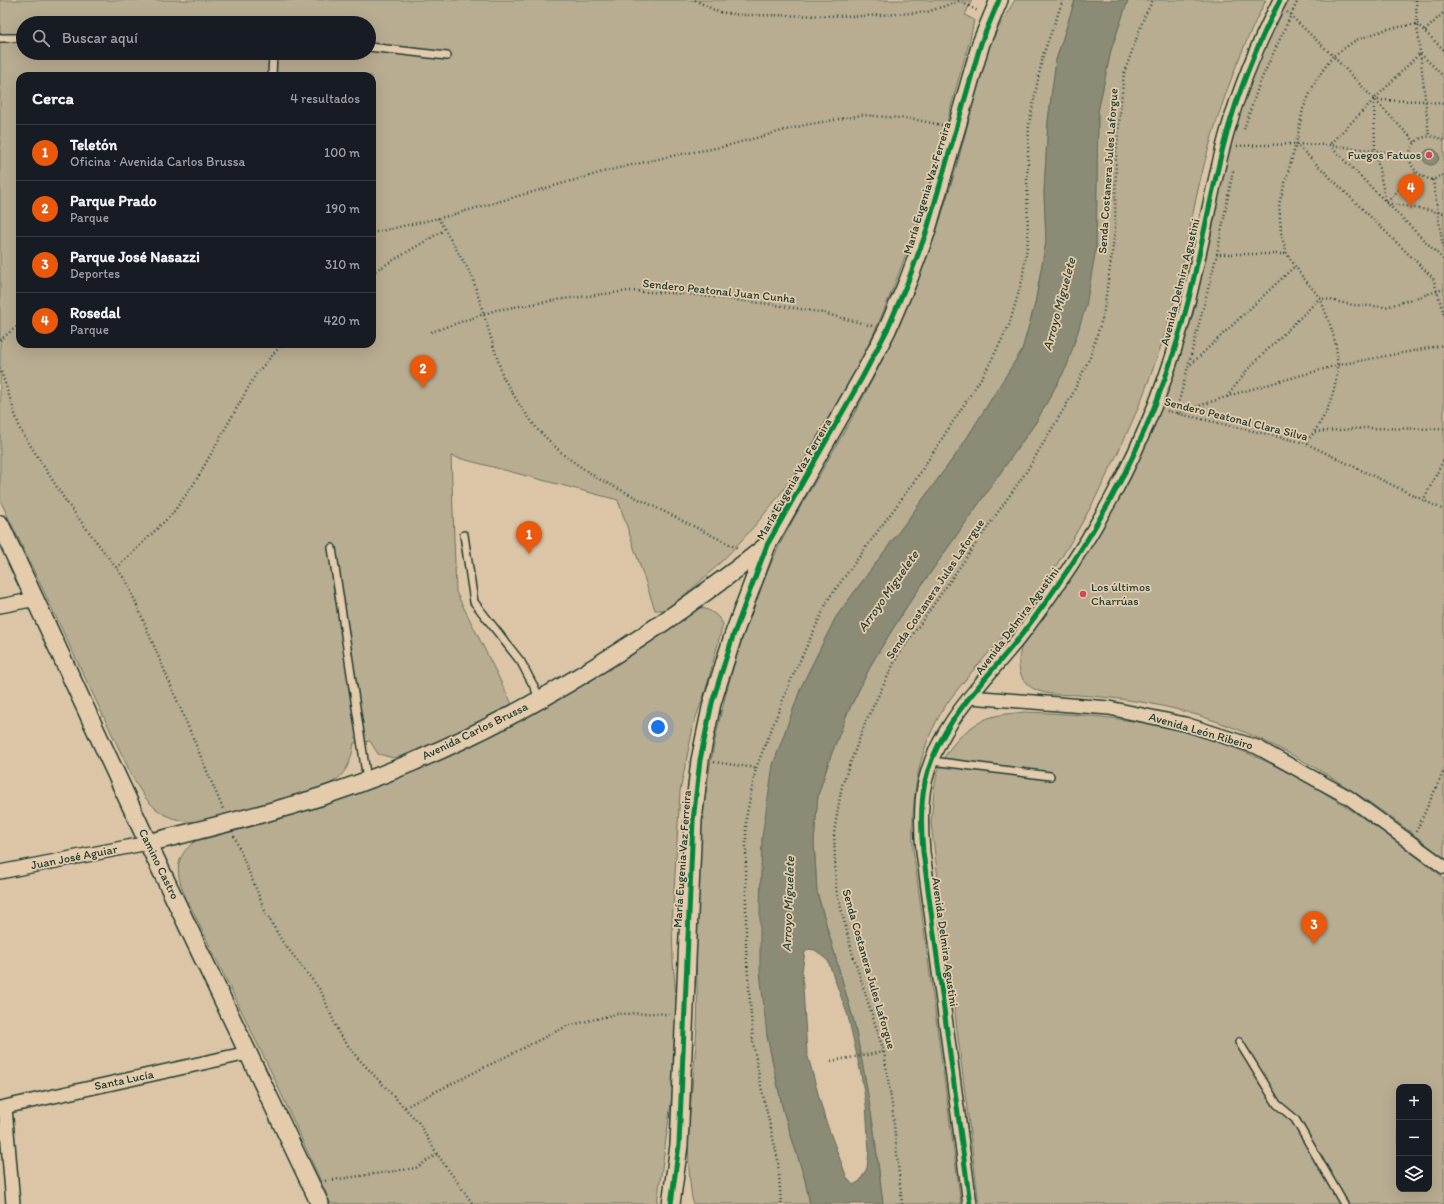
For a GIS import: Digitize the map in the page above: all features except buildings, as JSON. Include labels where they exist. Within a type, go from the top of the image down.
[{"type":"street","name":"María Eugenia Vaz Ferreira","points":[[670,1204],[679,1145],[693,821],[700,760],[712,703],[732,636],[761,550],[836,425],[887,330],[926,233],[972,71],[990,18],[1000,0]]},
{"type":"street","name":"Avenida Delmira Agustini","points":[[970,1204],[923,852],[922,802],[926,781],[932,761],[953,720],[1047,601],[1081,551],[1117,487],[1154,408],[1188,302],[1224,144],[1241,89],[1280,0]]},
{"type":"street","name":"Camino Castro","points":[[0,524],[148,842],[320,1204]]},
{"type":"street","name":"Avenida Carlos Brussa","points":[[148,842],[286,807],[367,780],[450,744],[540,698],[583,674],[650,632],[761,550]]},
{"type":"street","points":[[0,606],[36,599]]},
{"type":"street","name":"Avenida León Ribeiro","points":[[970,697],[1109,708],[1185,724],[1257,747],[1309,774],[1348,797],[1444,867]]},
{"type":"street","name":"Juan José Aguiar","points":[[0,872],[148,842]]},
{"type":"street","name":"Santa Lucía","points":[[3,1107],[248,1053]]},
{"type":"street","points":[[3,1107],[12,1204]]},
{"type":"lane","points":[[0,38],[16,38]]},
{"type":"lane","points":[[376,48],[448,56]]},
{"type":"lane","points":[[272,72],[273,60]]},
{"type":"lane","points":[[464,535],[474,602],[521,662],[540,698]]},
{"type":"lane","points":[[332,548],[367,780]]},
{"type":"lane","points":[[932,761],[1050,776]]},
{"type":"lane","points":[[1239,1042],[1277,1104],[1295,1119],[1344,1204]]},
{"type":"path","points":[[781,1204],[778,1160],[753,1042],[746,948],[746,818],[756,768],[791,680],[828,598],[916,479],[987,369],[1009,324],[1022,281],[1028,239],[1027,181],[1029,124],[1043,55],[1063,0]]},
{"type":"path","points":[[1243,132],[1260,82],[1298,0]]},
{"type":"path","points":[[1416,0],[1417,24],[1429,135]]},
{"type":"path","points":[[697,1],[718,12],[740,15],[864,16],[927,12],[959,1],[990,18]]},
{"type":"path","points":[[1424,31],[1444,12]]},
{"type":"path","points":[[1290,15],[1333,56],[1415,142]]},
{"type":"path","points":[[1417,24],[1444,50]]},
{"type":"path","points":[[1305,443],[1315,432],[1328,409],[1335,386],[1338,366],[1334,339],[1320,298],[1287,254],[1281,233],[1279,204],[1296,144],[1303,109],[1316,80],[1333,56],[1356,40],[1387,29],[1417,24]]},
{"type":"path","points":[[1420,53],[1444,77]]},
{"type":"path","points":[[1329,145],[1420,53]]},
{"type":"path","points":[[1374,100],[1425,101],[1444,104]]},
{"type":"path","points":[[1374,100],[1375,150],[1386,202]]},
{"type":"path","points":[[376,232],[438,218],[610,170],[671,156],[722,148],[805,125],[862,115],[912,119],[957,128]]},
{"type":"path","points":[[1444,140],[1429,135],[1415,142],[1409,155],[1411,164],[1416,172],[1424,178],[1433,180],[1444,174]]},
{"type":"path","points":[[1236,154],[1240,139]]},
{"type":"path","points":[[1224,144],[1238,146],[1296,144],[1329,145],[1409,155]]},
{"type":"path","points":[[1296,144],[1433,278],[1444,315]]},
{"type":"path","points":[[1329,145],[1444,260]]},
{"type":"path","points":[[1176,413],[1217,254],[1233,169]]},
{"type":"path","points":[[1386,202],[1416,172]]},
{"type":"path","points":[[1433,180],[1444,254]]},
{"type":"path","points":[[1386,202],[1444,213]]},
{"type":"path","points":[[438,218],[472,276],[503,377],[519,404],[538,430],[565,456],[597,478],[761,550]]},
{"type":"path","points":[[376,271],[444,230]]},
{"type":"path","points":[[1199,252],[1217,254],[1287,254]]},
{"type":"path","points":[[1188,368],[1295,266]]},
{"type":"path","points":[[1320,298],[1353,305],[1386,307],[1444,289]]},
{"type":"path","points":[[1227,397],[1247,370],[1320,298]]},
{"type":"path","points":[[0,340],[16,327]]},
{"type":"path","points":[[1176,413],[1338,366],[1444,345]]},
{"type":"path","points":[[117,568],[172,514],[194,484],[256,374],[279,348]]},
{"type":"path","points":[[0,368],[20,429],[67,503],[127,582],[266,913],[282,941],[321,991],[339,1034],[356,1056],[405,1107],[422,1128],[437,1154],[473,1204]]},
{"type":"path","points":[[1315,432],[1364,428],[1444,429]]},
{"type":"path","points":[[1423,501],[1444,459]]},
{"type":"path","points":[[700,760],[756,768]]},
{"type":"path","points":[[1410,843],[1444,770]]},
{"type":"path","points":[[405,1107],[566,1026],[616,1014],[658,1013],[685,1018]]},
{"type":"path","points":[[831,1062],[884,1052]]},
{"type":"path","points":[[311,1184],[416,1168],[437,1154]]},
{"type":"shaded area","points":[[0,0],[972,0],[965,15],[974,20],[972,30],[932,174],[909,244],[882,314],[851,381],[814,446],[771,506],[722,561],[666,610],[655,610],[618,500],[451,456],[456,592],[512,704],[455,734],[406,755],[394,758],[378,754],[370,741],[354,743],[351,758],[344,772],[328,785],[296,797],[203,821],[184,821],[165,815],[149,802],[134,780],[0,500]]},
{"type":"shaded area","points":[[1015,0],[1075,0],[1056,60],[1048,121],[1044,192],[1046,242],[1035,304],[1022,350],[960,449],[836,617],[802,685],[773,765],[767,1036],[783,1110],[805,1180],[810,1204],[693,1204],[690,1181],[689,1137],[696,1049],[697,990],[695,931],[700,836],[706,788],[726,694],[739,648],[773,559],[794,518],[864,395],[894,335],[912,294],[934,238],[946,200],[963,143],[983,64],[995,34]]},
{"type":"shaded area","points":[[1128,0],[1266,0],[1255,21],[1236,66],[1220,111],[1200,181],[1180,277],[1166,331],[1144,394],[1126,435],[1088,511],[1057,565],[1013,625],[957,690],[944,708],[926,745],[916,785],[913,849],[961,1204],[883,1204],[874,1131],[854,1022],[817,892],[814,841],[818,795],[847,714],[873,661],[907,606],[1036,422],[1067,366],[1096,248],[1098,111],[1111,50]]},
{"type":"shaded area","points":[[1286,0],[1444,0],[1444,858],[1412,833],[1346,787],[1275,746],[1239,730],[1201,716],[1141,702],[1044,693],[1034,689],[1028,684],[1020,673],[1020,652],[1025,639],[1162,402],[1179,360],[1193,314],[1215,217],[1218,184],[1244,96]]},
{"type":"shaded area","points":[[696,606],[712,612],[723,624],[706,689],[694,723],[680,791],[672,923],[673,961],[677,1009],[676,1067],[657,1204],[331,1204],[275,1080],[183,891],[180,882],[179,866],[183,853],[202,836],[367,787]]},
{"type":"shaded area","points":[[1024,712],[1114,718],[1181,731],[1236,748],[1300,778],[1330,796],[1359,815],[1444,878],[1444,1204],[979,1204],[931,823],[936,777],[945,756],[968,730],[982,721],[997,716]]},
{"type":"water","name":"Arroyo Miguelete","points":[[1075,0],[1128,0],[1111,50],[1098,111],[1096,248],[1086,306],[1067,366],[1036,422],[907,606],[873,661],[847,714],[818,795],[814,841],[817,892],[854,1022],[874,1131],[883,1204],[810,1204],[805,1180],[783,1110],[767,1036],[760,971],[762,837],[773,765],[802,685],[836,617],[960,449],[1022,350],[1035,304],[1046,242],[1044,192],[1048,121],[1056,60]],"holes":[[[809,949],[815,950],[828,961],[848,1016],[861,1074],[866,1105],[869,1151],[867,1168],[860,1181],[853,1185],[847,1178],[825,1119],[807,1053],[802,971],[805,952]]]},
{"type":"water","points":[[1431,149],[1437,151],[1439,157],[1437,163],[1431,165],[1425,163],[1423,157],[1425,151]]},
{"type":"cycle path","points":[[671,1204],[679,1145],[693,821],[700,760],[712,703],[733,636],[767,545],[863,376],[887,330],[908,281],[926,233],[981,43],[999,0]]},
{"type":"cycle path","name":"Sendero Peatonal Clara Silva","points":[[970,1204],[923,852],[921,817],[925,782],[931,761],[952,721],[1023,633],[1058,585],[1101,517],[1135,452],[1156,403],[1174,353],[1193,281],[1211,198],[1231,118],[1250,66],[1280,0]]},
{"type":"place","name":"Fuegos Fatuos","points":[[1429,155]]},
{"type":"place","name":"Rosedal","points":[[1411,207]]},
{"type":"place","name":"Parque Prado","points":[[423,388]]},
{"type":"place","name":"Teletón","points":[[529,554]]},
{"type":"place","name":"Los últimos Charrúas","points":[[1083,594]]},
{"type":"place","name":"Parque José Nasazzi","points":[[1314,944]]}]
